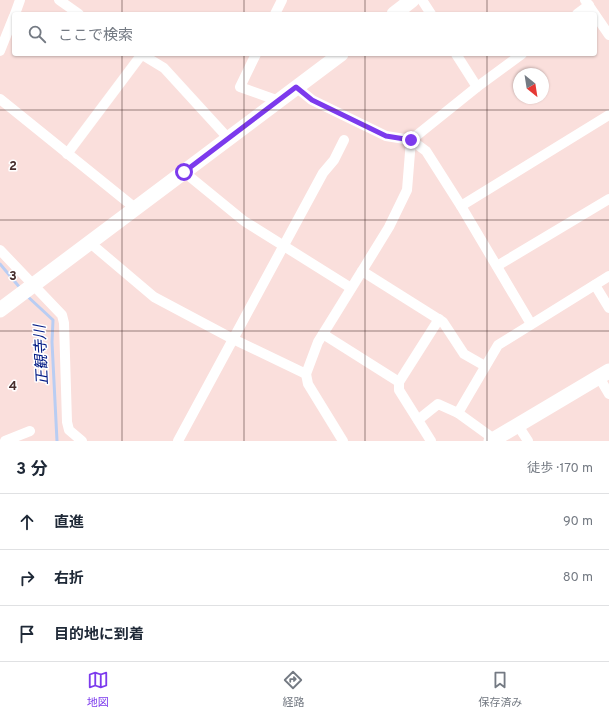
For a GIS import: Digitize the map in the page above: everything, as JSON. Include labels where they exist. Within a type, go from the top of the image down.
[{"type":"street","points":[[15,12],[20,0]]},
{"type":"street","points":[[59,0],[76,12]]},
{"type":"street","points":[[276,12],[282,0]]},
{"type":"street","points":[[397,12],[412,0]]},
{"type":"street","points":[[422,0],[430,12]]},
{"type":"street","points":[[579,12],[587,3],[593,12]]},
{"type":"street","points":[[597,18],[609,35]]},
{"type":"street","points":[[0,51],[12,20]]},
{"type":"street","points":[[67,154],[140,56]]},
{"type":"street","points":[[145,56],[164,68],[228,138]]},
{"type":"street","points":[[255,56],[240,87],[279,101]]},
{"type":"street","points":[[0,310],[337,56]]},
{"type":"street","points":[[457,56],[478,87]]},
{"type":"street","points":[[343,441],[308,384],[306,374],[318,342],[389,227],[407,190],[411,140],[519,56]]},
{"type":"street","points":[[296,87],[312,100],[386,136],[411,140],[426,151],[461,206],[531,324]]},
{"type":"street","points":[[0,99],[135,208]]},
{"type":"street","points":[[461,206],[609,115]]},
{"type":"street","points":[[178,441],[323,173],[334,160],[344,140]]},
{"type":"street","points":[[184,172],[244,221],[351,288]]},
{"type":"street","points":[[497,266],[609,199]]},
{"type":"street","points":[[90,242],[154,297],[233,339],[306,374]]},
{"type":"street","points":[[0,250],[62,315],[64,323],[67,422],[69,430],[82,441]]},
{"type":"street","points":[[362,271],[440,319],[464,354],[485,366]]},
{"type":"street","points":[[458,412],[498,345],[609,276]]},
{"type":"street","points":[[595,285],[609,308]]},
{"type":"street","points":[[431,441],[399,390],[399,382],[440,319]]},
{"type":"street","points":[[323,334],[399,382]]},
{"type":"street","points":[[418,420],[438,404],[458,412],[492,440],[604,374],[609,394]]},
{"type":"street","points":[[517,424],[528,441]]},
{"type":"street","points":[[5,441],[30,431]]},
{"type":"waterway","name":"正観寺川","points":[[0,264],[21,289]]},
{"type":"waterway","name":"正観寺川","points":[[26,295],[53,320],[52,342],[57,441]]},
{"type":"route","points":[[184,172],[296,87],[312,100],[386,136],[411,140]]}]
